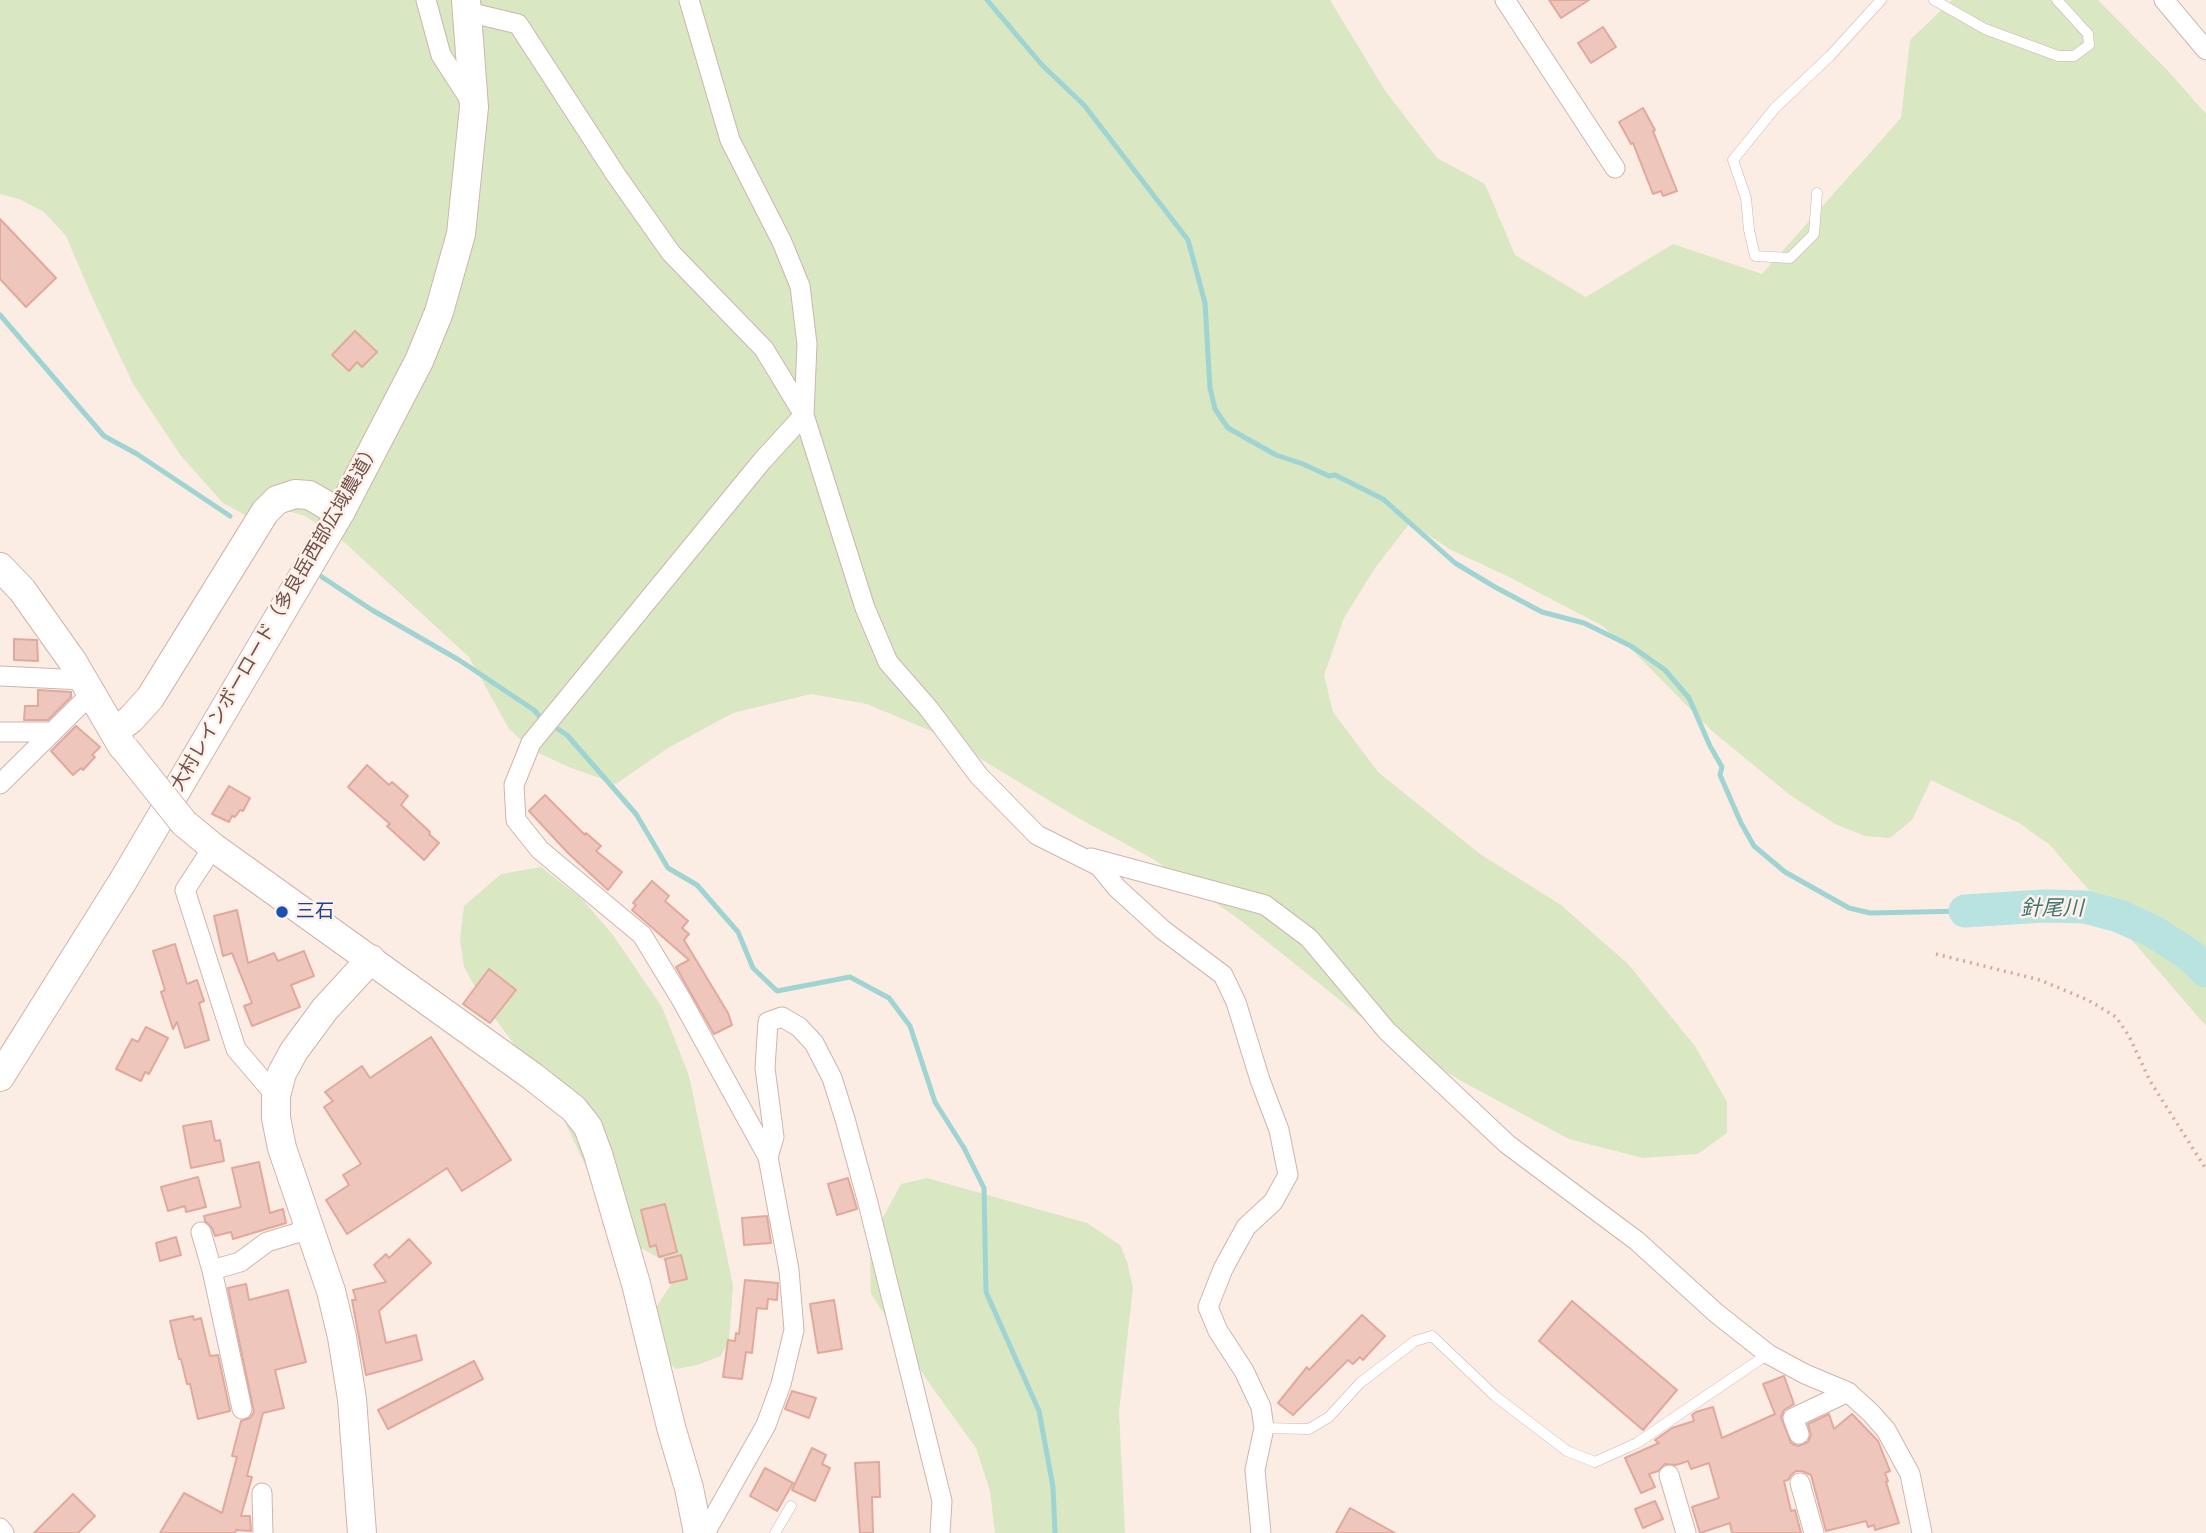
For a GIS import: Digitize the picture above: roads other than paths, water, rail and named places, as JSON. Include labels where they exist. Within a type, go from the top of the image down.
[{"type":"street","points":[[426,0],[441,55],[474,107]]},
{"type":"street","points":[[689,0],[730,140],[782,242],[800,286],[807,344],[804,415],[762,461],[555,712],[531,743],[513,785],[516,820],[540,849],[642,935],[681,999],[768,1157],[789,1270],[794,1330],[781,1384],[766,1425],[704,1532]]},
{"type":"street","points":[[1505,0],[1615,168]]},
{"type":"street","points":[[2164,0],[2206,50]]},
{"type":"street","points":[[467,6],[518,24],[671,253],[764,349],[804,415],[865,608],[888,662],[929,709],[979,776],[1037,835],[1099,866],[1116,888],[1163,930],[1223,975],[1236,1002],[1279,1130],[1288,1175],[1273,1202],[1246,1227],[1223,1269],[1208,1307],[1218,1331],[1244,1371],[1261,1407],[1264,1428],[1255,1470],[1261,1533]]},
{"type":"street","name":"大村レインボーロード（多良岳西部広域農道）","points":[[0,1077],[123,881],[340,513],[419,361],[439,312],[461,234],[474,107],[467,6]]},
{"type":"street","points":[[119,741],[131,719],[150,698],[265,512],[277,500],[295,494],[309,495],[340,513]]},
{"type":"street","points":[[6,579],[73,662],[119,741],[184,823],[213,847],[532,1076],[574,1109],[588,1127],[636,1284],[671,1427],[704,1532]]},
{"type":"street","points":[[0,676],[88,687]]},
{"type":"street","points":[[0,784],[52,732],[88,687]]},
{"type":"street","points":[[0,732],[52,732]]},
{"type":"street","points":[[213,847],[185,890],[236,1049],[276,1096]]},
{"type":"street","points":[[1073,853],[1265,905],[1309,938],[1387,1031],[1507,1144],[1637,1241],[1716,1313],[1768,1354],[1805,1374],[1848,1392],[1871,1413],[1885,1430],[1910,1474],[1922,1533]]},
{"type":"street","points":[[362,1533],[352,1399],[342,1337],[331,1291],[282,1148],[276,1118],[276,1096],[282,1073],[294,1051],[325,1009],[371,959]]},
{"type":"street","points":[[768,1157],[774,1137],[765,1068],[768,1022],[782,1017],[799,1027],[814,1043],[832,1078],[845,1119],[942,1500],[940,1533]]},
{"type":"street","points":[[212,1270],[240,1262],[267,1242],[310,1229]]},
{"type":"street","points":[[201,1231],[242,1409]]},
{"type":"street","points":[[1798,1434],[1793,1418],[1848,1392]]},
{"type":"street","points":[[1670,1475],[1686,1533]]},
{"type":"street","points":[[1800,1483],[1814,1533]]},
{"type":"street","points":[[262,1493],[262,1533]]},
{"type":"street","points":[[0,1528],[4,1533]]},
{"type":"lane","points":[[1817,193],[1814,234],[1790,258],[1755,256],[1746,198],[1733,160],[1775,108],[1830,56],[1881,0]]},
{"type":"lane","points":[[1934,0],[1985,29],[2058,56],[2074,56],[2089,45],[2088,34],[2057,0]]},
{"type":"lane","points":[[1264,1428],[1309,1429],[1329,1417],[1360,1383],[1415,1341],[1432,1336],[1495,1396],[1567,1451],[1595,1462],[1637,1443],[1768,1354]]},
{"type":"lane","points":[[775,1533],[791,1506]]},
{"type":"waterway","points":[[987,0],[1042,65],[1084,105],[1188,240],[1205,303],[1210,388],[1215,409],[1228,428],[1276,455],[1329,476],[1335,475],[1383,499],[1455,563],[1542,612],[1584,623],[1631,646],[1665,670],[1689,698],[1722,767],[1720,775],[1741,823],[1754,846],[1785,872],[1849,908],[1870,913],[1965,911]]},
{"type":"waterway","points":[[0,315],[104,436],[137,454],[230,516]]},
{"type":"waterway","points":[[322,577],[372,610],[459,660],[567,735],[636,814],[668,868],[697,885],[738,932],[753,968],[777,991],[850,977],[889,998],[910,1026],[935,1102],[964,1148],[984,1188],[986,1292],[1039,1411],[1053,1487],[1055,1533]]},
{"type":"waterway","name":"針尾川","points":[[1965,911],[2043,906],[2085,907],[2119,916],[2154,932],[2191,956],[2206,971]]},
{"type":"place","name":"三石","points":[[282,912]]}]
